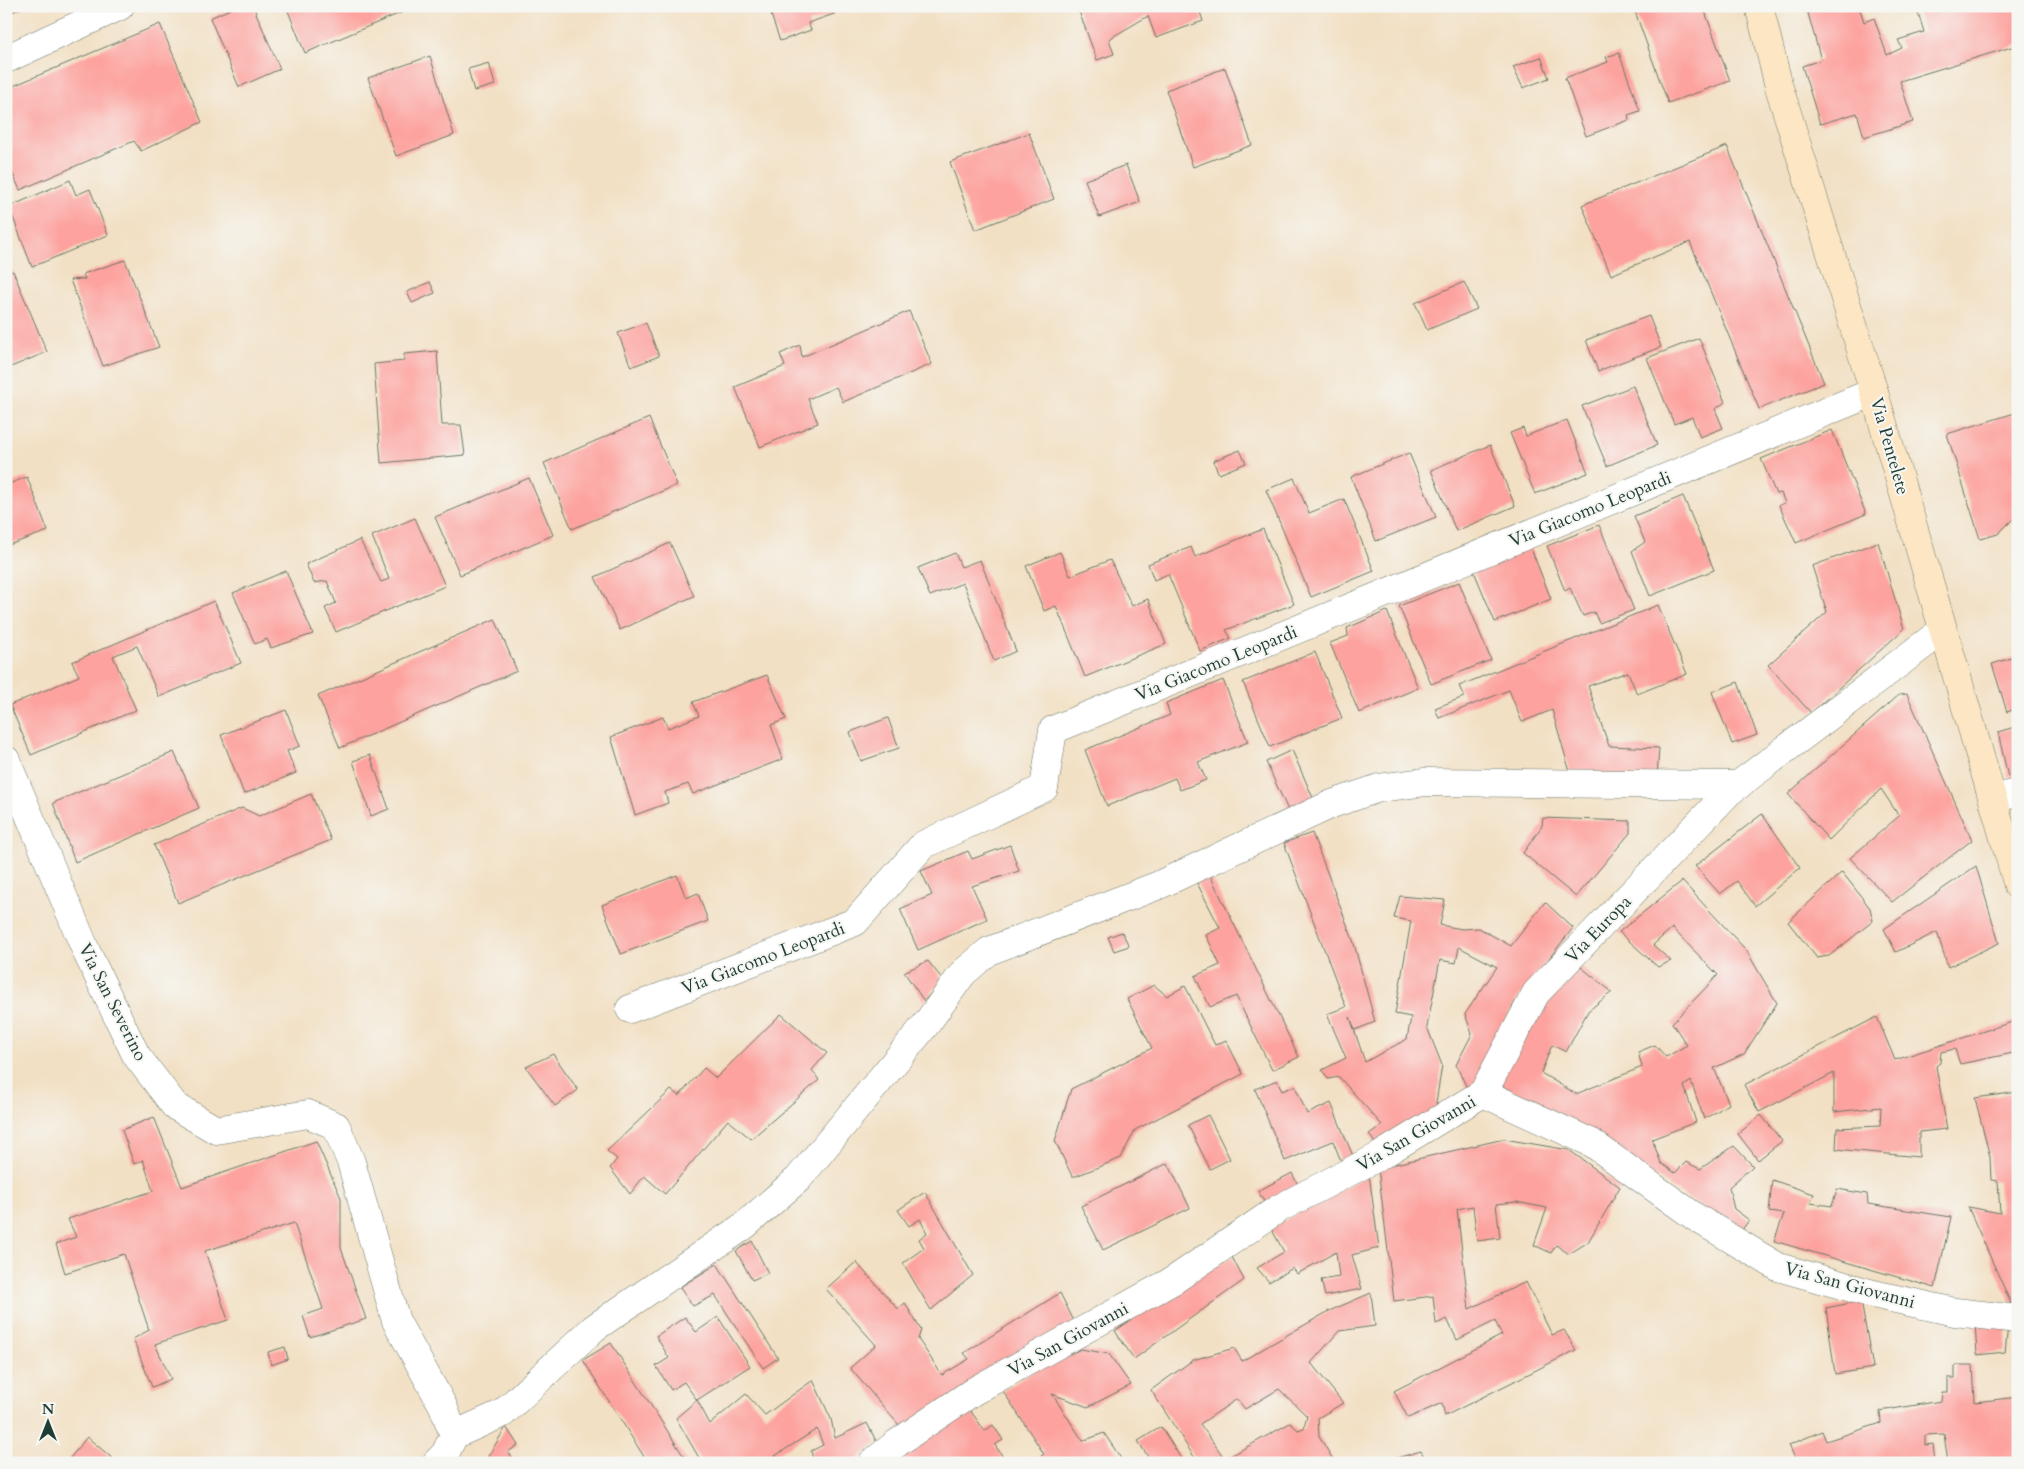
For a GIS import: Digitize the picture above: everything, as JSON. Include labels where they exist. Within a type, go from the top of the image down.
[{"type":"main road","name":"Via Pentelete","points":[[1759,6],[1780,86],[1874,392],[1943,630],[2005,796],[2018,886]]},
{"type":"street","points":[[6,59],[120,6]]},
{"type":"street","name":"Via Giacomo Leopardi","points":[[630,1009],[855,922],[923,845],[1044,788],[1053,730],[1874,392]]},
{"type":"street","name":"Via Europa","points":[[1483,1093],[1536,993],[1728,792],[1943,630]]},
{"type":"street","name":"Via San Severino","points":[[6,760],[87,953],[136,1055],[175,1106],[216,1130],[308,1114],[336,1126],[351,1162],[396,1321],[443,1406],[447,1454]]},
{"type":"street","points":[[447,1454],[503,1413],[594,1328],[744,1226],[798,1179],[927,1023],[963,973],[989,951],[1159,885],[1332,804],[1379,788],[1425,782],[1739,785]]},
{"type":"street","name":"Via San Giovanni","points":[[872,1463],[897,1443],[974,1391],[1174,1280],[1278,1209],[1378,1157],[1483,1093],[1592,1143],[1695,1217],[1778,1267],[1873,1294],[1955,1312],[2018,1319]]},
{"type":"building","points":[[6,6],[25,6],[6,15]]},
{"type":"building","points":[[237,6],[253,6],[280,69],[239,87],[210,18]]},
{"type":"building","points":[[286,6],[417,6],[305,53]]},
{"type":"building","points":[[768,6],[831,6],[834,14],[808,23],[811,30],[780,41]]},
{"type":"building","points":[[1077,6],[1198,6],[1203,21],[1156,38],[1148,16],[1109,39],[1114,54],[1097,60]]},
{"type":"building","points":[[1633,6],[1703,6],[1730,81],[1668,103]]},
{"type":"building","points":[[1806,6],[1859,6],[1864,22],[1874,18],[1887,55],[1902,48],[1898,40],[1924,32],[1916,6],[2018,6],[2018,45],[1900,81],[1913,122],[1864,137],[1857,113],[1820,124],[1802,66],[1821,60]]},
{"type":"building","points":[[160,24],[202,122],[141,151],[134,141],[20,190],[6,159],[6,89]]},
{"type":"building","points":[[1619,53],[1640,111],[1628,115],[1629,120],[1586,136],[1565,78],[1608,62],[1606,57]]},
{"type":"building","points":[[430,56],[454,135],[396,156],[368,78]]},
{"type":"building","points":[[1541,57],[1549,78],[1523,88],[1513,67]]},
{"type":"building","points":[[489,63],[495,85],[474,91],[468,69]]},
{"type":"building","points":[[1225,68],[1252,145],[1193,167],[1166,90]]},
{"type":"building","points":[[1029,133],[1054,199],[975,230],[950,162]]},
{"type":"building","points":[[1727,146],[1824,383],[1759,409],[1690,242],[1611,275],[1582,205]]},
{"type":"building","points":[[1126,165],[1140,202],[1099,217],[1085,180]]},
{"type":"building","points":[[70,180],[76,195],[90,189],[108,235],[32,267],[9,207]]},
{"type":"building","points":[[125,260],[159,347],[103,366],[70,280],[85,279],[83,274]]},
{"type":"building","points":[[13,271],[47,352],[6,369],[6,274]]},
{"type":"building","points":[[430,282],[435,293],[412,303],[407,292]]},
{"type":"building","points":[[1464,282],[1477,309],[1427,330],[1415,303]]},
{"type":"building","points":[[909,311],[932,364],[843,402],[836,387],[808,399],[818,423],[760,447],[735,387],[785,366],[780,354],[800,345],[802,357]]},
{"type":"building","points":[[1649,316],[1661,347],[1598,371],[1586,340]]},
{"type":"building","points":[[646,323],[659,356],[631,367],[618,333]]},
{"type":"building","points":[[1699,338],[1725,402],[1715,409],[1723,428],[1700,437],[1692,417],[1674,424],[1647,358]]},
{"type":"building","points":[[437,351],[442,425],[461,425],[465,455],[381,463],[374,364],[404,361],[404,354]]},
{"type":"building","points":[[1633,386],[1657,445],[1607,466],[1582,406]]},
{"type":"building","points":[[2018,412],[2018,514],[1998,534],[1980,539],[1947,434]]},
{"type":"building","points":[[649,418],[677,485],[572,529],[544,463]]},
{"type":"building","points":[[1567,420],[1588,473],[1535,494],[1510,433],[1523,428],[1526,436]]},
{"type":"building","points":[[1832,430],[1866,514],[1796,543],[1779,505],[1785,503],[1781,493],[1776,494],[1761,459]]},
{"type":"building","points":[[1490,445],[1515,506],[1456,531],[1431,470]]},
{"type":"building","points":[[1240,450],[1246,463],[1219,474],[1213,461]]},
{"type":"building","points":[[1409,453],[1436,517],[1376,541],[1351,477]]},
{"type":"building","points":[[27,477],[48,531],[6,546],[6,485]]},
{"type":"building","points":[[529,478],[553,535],[460,575],[435,517]]},
{"type":"building","points":[[1294,478],[1309,513],[1344,499],[1374,571],[1311,597],[1266,490]]},
{"type":"building","points":[[1683,496],[1714,570],[1650,596],[1632,551],[1645,542],[1634,516]]},
{"type":"building","points":[[415,518],[445,586],[336,632],[325,608],[336,603],[327,581],[314,583],[306,564],[360,540],[381,582],[389,579],[372,536]]},
{"type":"building","points":[[1599,525],[1634,610],[1599,623],[1594,612],[1583,616],[1570,588],[1565,591],[1547,546]]},
{"type":"building","points":[[1263,529],[1294,604],[1226,630],[1231,638],[1200,651],[1168,574],[1154,580],[1148,564],[1191,547],[1195,557]]},
{"type":"building","points":[[1878,542],[1904,629],[1811,713],[1768,665],[1827,612],[1812,566]]},
{"type":"building","points":[[670,543],[694,596],[620,630],[595,577]]},
{"type":"building","points":[[1530,546],[1551,599],[1495,622],[1473,569]]},
{"type":"building","points":[[1060,552],[1070,576],[1110,560],[1132,606],[1148,599],[1166,644],[1085,677],[1056,606],[1044,611],[1026,566]]},
{"type":"building","points":[[955,553],[961,567],[980,560],[1016,651],[994,661],[963,583],[930,596],[918,568]]},
{"type":"building","points":[[286,571],[313,634],[271,648],[267,639],[255,644],[233,593]]},
{"type":"building","points":[[1459,582],[1491,660],[1431,684],[1399,606]]},
{"type":"building","points":[[214,601],[241,663],[159,697],[137,646],[113,656],[136,710],[31,755],[10,705],[79,676],[72,662]]},
{"type":"building","points":[[1658,605],[1687,674],[1637,694],[1628,672],[1588,686],[1609,746],[1659,748],[1657,778],[1570,772],[1552,710],[1522,722],[1509,690],[1439,718],[1435,708],[1464,697],[1459,686]]},
{"type":"building","points":[[1387,611],[1418,688],[1359,713],[1330,643],[1348,636],[1347,628]]},
{"type":"building","points":[[495,619],[517,671],[340,748],[318,696]]},
{"type":"building","points":[[1315,652],[1342,718],[1270,747],[1243,682]]},
{"type":"building","points":[[2018,656],[2018,708],[2007,712],[1992,664]]},
{"type":"building","points":[[767,675],[786,719],[771,725],[783,759],[693,794],[688,784],[665,792],[668,803],[635,815],[611,737],[663,717],[668,728],[699,716],[693,702]]},
{"type":"building","points":[[1223,680],[1248,742],[1198,762],[1206,780],[1180,790],[1175,778],[1107,806],[1085,750],[1170,715],[1166,703]]},
{"type":"building","points":[[1738,682],[1757,735],[1732,744],[1712,692]]},
{"type":"building","points":[[1907,694],[1972,840],[1892,902],[1850,858],[1899,816],[1881,789],[1829,840],[1788,794],[1899,695]]},
{"type":"building","points":[[286,710],[300,746],[287,751],[296,773],[244,794],[221,735]]},
{"type":"building","points":[[888,718],[899,748],[861,761],[850,732]]},
{"type":"building","points":[[2018,726],[2018,775],[2008,777],[1998,732]]},
{"type":"building","points":[[1292,750],[1313,798],[1288,810],[1266,762]]},
{"type":"building","points":[[174,752],[199,808],[75,862],[53,803]]},
{"type":"building","points":[[370,755],[389,809],[371,816],[353,761]]},
{"type":"building","points":[[311,794],[331,840],[178,903],[154,845],[242,808],[259,816]]},
{"type":"building","points":[[1762,814],[1800,868],[1755,906],[1737,881],[1720,894],[1695,866]]},
{"type":"building","points":[[1543,818],[1630,821],[1630,833],[1576,897],[1523,853],[1542,826]]},
{"type":"building","points":[[1312,833],[1353,940],[1375,1022],[1355,1030],[1350,1017],[1365,1062],[1407,1039],[1411,1017],[1395,1014],[1411,921],[1394,918],[1400,896],[1445,900],[1440,925],[1462,929],[1479,928],[1511,946],[1545,902],[1573,928],[1515,1002],[1470,1094],[1456,1065],[1472,1034],[1465,1014],[1497,967],[1459,947],[1456,963],[1440,960],[1427,1027],[1442,1065],[1436,1103],[1445,1110],[1377,1146],[1369,1134],[1382,1125],[1339,1077],[1328,1079],[1322,1070],[1346,1058],[1327,1014],[1346,1007],[1284,843]]},
{"type":"building","points":[[1010,845],[1019,871],[972,886],[987,919],[918,950],[900,909],[932,895],[921,871],[968,851],[972,859]]},
{"type":"building","points":[[1976,866],[1999,943],[1948,967],[1937,932],[1896,952],[1884,929]]},
{"type":"building","points":[[1842,872],[1870,908],[1873,921],[1829,956],[1817,958],[1788,922]]},
{"type":"building","points":[[677,875],[686,898],[698,893],[708,921],[621,954],[602,905]]},
{"type":"building","points":[[1210,875],[1299,1057],[1272,1070],[1236,996],[1210,1007],[1195,976],[1220,965],[1206,935],[1220,928],[1196,881]]},
{"type":"building","points":[[1682,881],[1746,950],[1777,1003],[1744,1054],[1714,1068],[1729,1104],[1704,1119],[1691,1081],[1684,1086],[1696,1122],[1652,1139],[1661,1163],[1675,1173],[1686,1162],[1700,1169],[1734,1146],[1753,1166],[1729,1187],[1734,1209],[1749,1220],[1740,1233],[1567,1118],[1496,1083],[1536,1008],[1576,963],[1612,992],[1588,1011],[1566,1052],[1552,1045],[1541,1073],[1576,1094],[1642,1067],[1638,1052],[1655,1045],[1666,1057],[1687,1045],[1672,1023],[1718,975],[1672,928],[1653,945],[1671,961],[1658,967],[1619,932]]},
{"type":"building","points":[[1122,932],[1129,946],[1114,951],[1108,937]]},
{"type":"building","points":[[928,961],[943,980],[924,1001],[904,972]]},
{"type":"building","points":[[1154,985],[1167,996],[1185,986],[1215,1045],[1226,1040],[1243,1074],[1135,1130],[1121,1158],[1072,1176],[1055,1141],[1071,1089],[1152,1048],[1127,999]]},
{"type":"building","points":[[781,1014],[827,1053],[812,1070],[819,1080],[751,1139],[728,1120],[665,1194],[644,1176],[630,1194],[610,1168],[617,1159],[607,1151],[671,1090],[679,1096],[704,1068],[716,1078]]},
{"type":"building","points":[[1877,1017],[1895,1060],[2018,1020],[2018,1052],[1960,1064],[1955,1049],[1941,1052],[1940,1063],[1936,1066],[1947,1129],[1919,1132],[1919,1157],[1836,1149],[1837,1128],[1880,1126],[1881,1107],[1834,1112],[1834,1073],[1759,1112],[1744,1085]]},
{"type":"building","points":[[553,1054],[578,1090],[555,1106],[526,1067]]},
{"type":"building","points":[[1277,1080],[1282,1091],[1295,1086],[1307,1114],[1331,1103],[1353,1156],[1341,1161],[1333,1141],[1285,1161],[1255,1089]]},
{"type":"building","points":[[2018,1092],[2018,1309],[2013,1308],[1968,1207],[2000,1213],[1998,1181],[1991,1180],[1990,1157],[1975,1098]]},
{"type":"building","points":[[1208,1115],[1230,1159],[1210,1169],[1188,1125]]},
{"type":"building","points":[[1761,1115],[1782,1141],[1758,1160],[1738,1134]]},
{"type":"building","points":[[154,1117],[182,1187],[316,1141],[341,1198],[341,1248],[366,1319],[310,1337],[303,1316],[323,1309],[294,1223],[205,1251],[228,1320],[155,1344],[171,1379],[152,1387],[133,1339],[149,1330],[124,1254],[65,1273],[56,1244],[76,1237],[68,1219],[153,1191],[143,1160],[134,1164],[122,1130]]},
{"type":"building","points":[[1504,1139],[1569,1150],[1620,1187],[1588,1242],[1569,1254],[1556,1245],[1551,1253],[1534,1245],[1547,1208],[1516,1202],[1496,1204],[1500,1238],[1477,1241],[1473,1206],[1457,1209],[1469,1309],[1526,1282],[1552,1335],[1564,1330],[1576,1350],[1445,1416],[1442,1403],[1408,1418],[1394,1391],[1502,1335],[1495,1321],[1457,1340],[1447,1319],[1436,1324],[1433,1296],[1394,1301],[1378,1168]]},
{"type":"building","points":[[1168,1163],[1190,1208],[1103,1250],[1081,1206]]},
{"type":"building","points":[[1292,1173],[1298,1185],[1266,1205],[1258,1191]]},
{"type":"building","points":[[1369,1174],[1379,1248],[1352,1255],[1362,1289],[1325,1296],[1321,1280],[1339,1277],[1336,1252],[1297,1274],[1293,1268],[1269,1282],[1257,1268],[1284,1252],[1271,1228]]},
{"type":"building","points":[[1772,1180],[1814,1194],[1810,1203],[1832,1206],[1837,1189],[1867,1194],[1868,1204],[1951,1217],[1935,1288],[1774,1241],[1784,1214],[1769,1212]]},
{"type":"building","points":[[925,1192],[973,1275],[931,1310],[903,1263],[924,1248],[919,1239],[927,1233],[920,1219],[909,1226],[898,1210]]},
{"type":"building","points":[[752,1241],[768,1273],[752,1280],[736,1251]]},
{"type":"building","points":[[1232,1257],[1244,1280],[1134,1359],[1115,1331],[1185,1283]]},
{"type":"building","points":[[856,1262],[898,1309],[905,1303],[921,1330],[918,1339],[942,1375],[969,1359],[964,1353],[1060,1293],[1075,1323],[905,1432],[850,1368],[876,1345],[826,1289]]},
{"type":"building","points":[[717,1264],[778,1358],[763,1368],[715,1295],[693,1306],[680,1287]]},
{"type":"building","points":[[1371,1293],[1375,1326],[1339,1331],[1311,1363],[1343,1403],[1318,1418],[1319,1436],[1335,1463],[1198,1463],[1151,1390],[1193,1360],[1234,1348],[1242,1361],[1329,1311]],"holes":[[[1279,1389],[1307,1416],[1304,1428],[1298,1430],[1290,1423],[1225,1459],[1200,1424],[1237,1399],[1245,1409]]]},
{"type":"building","points":[[1861,1301],[1873,1368],[1835,1374],[1826,1308]]},
{"type":"building","points":[[685,1317],[696,1332],[718,1317],[750,1366],[697,1400],[684,1382],[671,1390],[656,1366],[669,1358],[656,1336]]},
{"type":"building","points":[[1975,1323],[2008,1326],[2005,1352],[1977,1355]]},
{"type":"building","points":[[611,1343],[688,1463],[648,1463],[583,1360]]},
{"type":"building","points":[[285,1347],[288,1359],[271,1365],[268,1352]]},
{"type":"building","points":[[1081,1349],[1109,1354],[1131,1385],[1088,1407],[1052,1394],[1083,1441],[1104,1433],[1124,1463],[1031,1463],[1044,1454],[1003,1391],[1036,1369]]},
{"type":"building","points":[[1955,1365],[1973,1365],[1975,1402],[2018,1397],[2018,1463],[1948,1463],[1944,1434],[1925,1435],[1925,1445],[1933,1444],[1935,1463],[1797,1463],[1789,1445],[1822,1431],[1826,1441],[1881,1423],[1880,1411],[1941,1401],[1942,1392],[1948,1392],[1948,1378],[1955,1378]]},
{"type":"building","points":[[813,1380],[831,1419],[835,1438],[867,1423],[877,1443],[853,1463],[814,1463],[811,1451],[823,1445],[817,1429],[764,1463],[702,1463],[676,1418],[697,1400],[710,1424],[746,1394],[765,1415]]},
{"type":"building","points":[[967,1406],[985,1431],[993,1425],[1003,1440],[995,1445],[1007,1463],[958,1463],[956,1460],[953,1463],[907,1463],[898,1451]]},
{"type":"building","points":[[506,1427],[518,1445],[508,1452],[517,1463],[484,1463]]},
{"type":"building","points":[[1161,1427],[1184,1463],[1152,1463],[1138,1441]]},
{"type":"building","points":[[87,1437],[118,1463],[66,1463]]},
{"type":"building","points":[[1421,1451],[1427,1463],[1383,1463],[1383,1462]]}]
